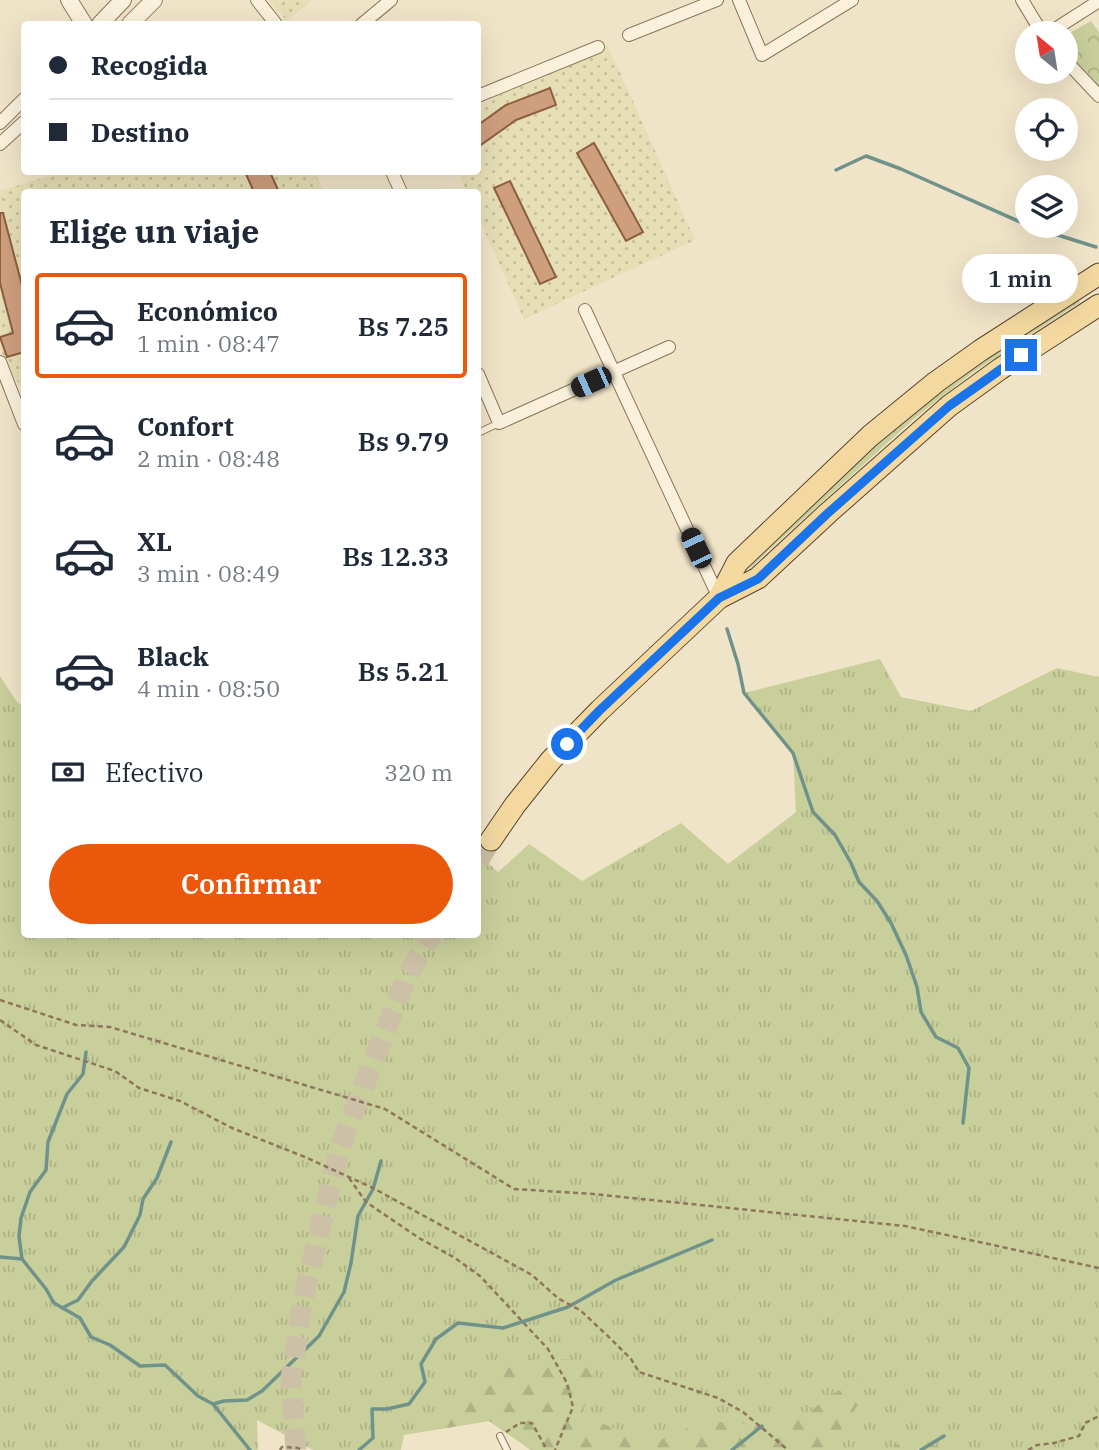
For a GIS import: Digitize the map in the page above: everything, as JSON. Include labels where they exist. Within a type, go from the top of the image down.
[{"type":"main road","points":[[719,598],[737,563],[870,436],[936,382],[1099,274]]},
{"type":"main road","points":[[491,840],[515,804],[551,760],[719,598],[758,579],[949,406],[1000,369],[1099,305]]},
{"type":"street","points":[[69,0],[82,21]]},
{"type":"street","points":[[103,21],[123,0]]},
{"type":"street","points":[[133,21],[154,0]]},
{"type":"street","points":[[257,0],[274,21]]},
{"type":"street","points":[[366,21],[391,0]]},
{"type":"street","points":[[629,35],[717,0]]},
{"type":"street","points":[[739,0],[762,55],[852,0]]},
{"type":"street","points":[[1022,0],[1035,21]]},
{"type":"street","points":[[1068,21],[1099,2]]},
{"type":"street","points":[[481,95],[598,47]]},
{"type":"street","points":[[1078,74],[1099,96]]},
{"type":"street","points":[[0,123],[21,102]]},
{"type":"street","points":[[0,144],[21,125]]},
{"type":"street","points":[[585,310],[719,598]]},
{"type":"street","points":[[481,381],[499,424],[669,347]]},
{"type":"street","points":[[0,362],[21,416]]},
{"type":"lane","points":[[481,432],[499,424]]},
{"type":"lane","points":[[500,1436],[507,1450]]},
{"type":"path","points":[[0,1000],[76,1025],[110,1027],[385,1109],[514,1189],[593,1194],[905,1226],[1099,1268]]},
{"type":"path","points":[[0,1020],[36,1045],[114,1071],[139,1088],[180,1101],[232,1128],[371,1186],[532,1275],[559,1299],[580,1310],[631,1359],[639,1373],[718,1398],[743,1412],[788,1450]]},
{"type":"path","points":[[347,1176],[366,1202],[480,1276],[548,1349],[567,1383],[573,1407],[555,1450]]},
{"type":"path","points":[[1028,1450],[1037,1445],[1079,1436],[1085,1423],[1099,1416]]},
{"type":"path","points":[[500,1436],[520,1423],[531,1423],[547,1450]]},
{"type":"path","points":[[280,1450],[282,1447],[302,1450]]},
{"type":"shaded area","points":[[269,0],[312,0],[287,21]]},
{"type":"shaded area","points":[[608,46],[695,240],[524,319],[481,223],[481,189],[466,189],[459,175],[481,175],[481,104]]},
{"type":"shaded area","points":[[51,175],[316,175],[323,189],[21,189],[21,386],[10,372],[0,348],[0,191]]},
{"type":"green space","points":[[1091,21],[1099,32],[1099,90],[1078,66],[1078,28]]},
{"type":"green space","points":[[1075,294],[1080,302],[972,373],[915,418],[746,573],[773,537],[920,401]]},
{"type":"green space","points":[[880,659],[901,697],[971,711],[1057,668],[1099,677],[1099,1450],[531,1450],[489,1421],[404,1435],[401,1450],[313,1450],[257,1420],[258,1450],[0,1450],[0,676],[21,704],[21,938],[481,938],[481,857],[498,872],[529,844],[582,881],[681,823],[728,864],[796,812],[793,753],[744,693]]},
{"type":"green space","points":[[529,1359],[598,1360],[582,1415],[655,1442],[705,1421],[762,1426],[801,1419],[828,1397],[872,1370],[859,1403],[828,1450],[531,1450],[489,1421],[440,1429],[444,1414],[501,1370]]},
{"type":"green space","points":[[904,1437],[948,1449],[948,1450],[892,1450]]},
{"type":"building","points":[[550,88],[556,105],[516,120],[481,145],[481,123],[506,105]]},
{"type":"building","points":[[594,143],[643,232],[626,241],[577,153]]},
{"type":"building","points":[[246,175],[271,175],[278,189],[253,189]]},
{"type":"building","points":[[510,181],[556,277],[540,284],[494,188]]},
{"type":"building","points":[[0,213],[3,213],[21,282],[21,353],[7,357],[0,337],[13,333],[0,283]]},
{"type":"waterway","points":[[836,170],[866,156],[1015,220]]},
{"type":"waterway","points":[[1067,238],[1096,247]]},
{"type":"waterway","points":[[727,629],[744,693],[793,753],[813,812],[835,835],[859,882],[877,901],[891,923],[917,987],[921,1012],[936,1037],[958,1048],[969,1068],[963,1123]]},
{"type":"waterway","points":[[22,1259],[19,1236],[21,1218],[30,1192],[46,1170],[48,1142],[67,1094],[83,1074],[86,1052]]},
{"type":"waterway","points":[[62,1308],[78,1300],[124,1247],[140,1215],[143,1199],[157,1178],[171,1142]]},
{"type":"waterway","points":[[213,1404],[247,1400],[262,1391],[319,1336],[344,1292],[358,1216],[373,1189],[381,1161]]},
{"type":"waterway","points":[[359,1450],[373,1438],[372,1409],[409,1404],[425,1382],[421,1364],[436,1339],[458,1323],[503,1328],[568,1307],[616,1280],[712,1240]]},
{"type":"waterway","points":[[0,1257],[22,1259],[54,1303],[80,1318],[91,1337],[110,1345],[140,1366],[165,1365],[198,1396],[213,1404],[250,1450]]},
{"type":"waterway","points":[[732,1450],[762,1426]]},
{"type":"waterway","points":[[921,1450],[944,1436]]},
{"type":"tunnel","points":[[481,856],[491,840]]},
{"type":"tunnel","points":[[296,1450],[291,1378],[303,1299],[340,1147],[406,978],[430,938]]},
{"type":"route","points":[[567,744],[719,598],[758,579],[949,406],[1021,355]]}]
